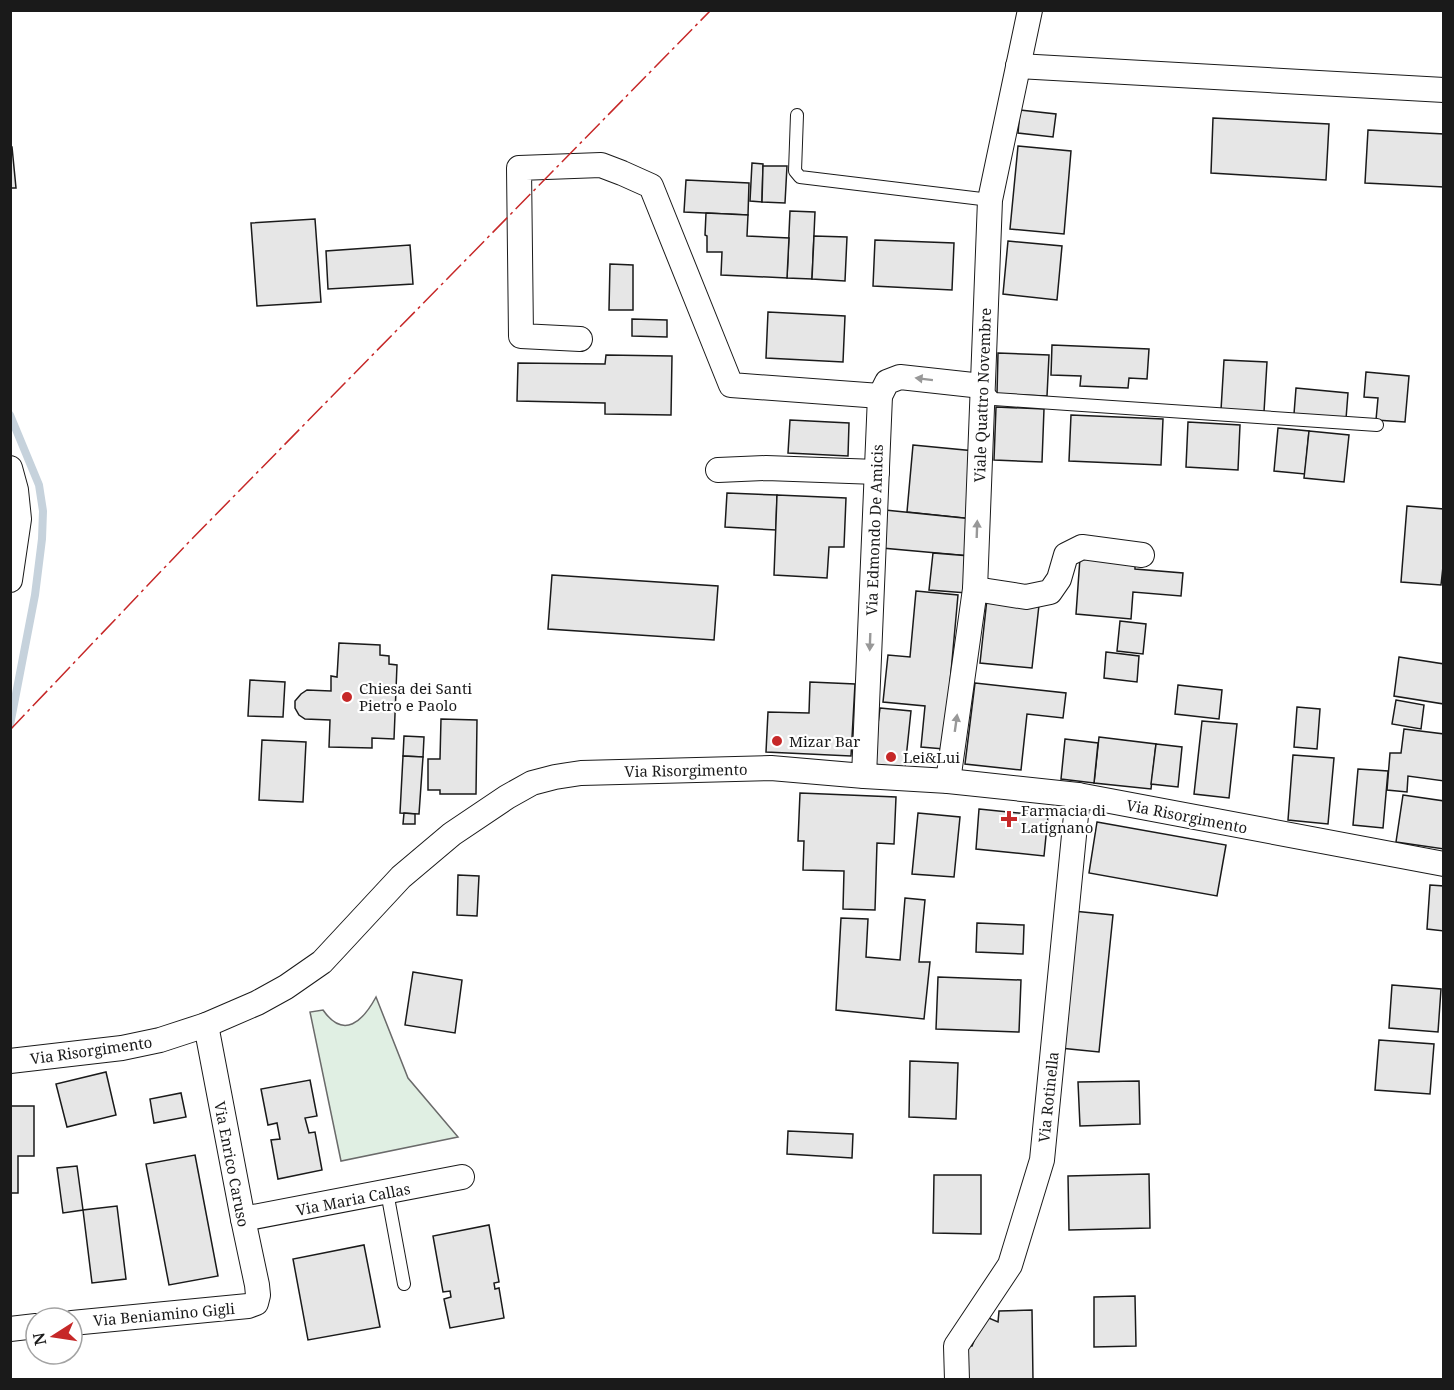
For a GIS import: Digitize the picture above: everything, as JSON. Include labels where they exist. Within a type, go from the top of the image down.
[{"type":"street","name":"Viale Quattro Novembre","points":[[948,781],[975,589],[990,200],[1030,10]]},
{"type":"street","points":[[1018,66],[1443,90]]},
{"type":"street","points":[[580,339],[521,336],[519,168],[601,165],[651,186],[731,385],[880,396],[887,382],[900,377],[982,386]]},
{"type":"street","name":"Via Edmondo De Amicis","points":[[864,776],[880,396]]},
{"type":"street","points":[[10,468],[16,490],[19,519],[10,580]]},
{"type":"street","points":[[718,470],[766,468],[877,472]]},
{"type":"street","points":[[975,589],[1026,597],[1050,592],[1059,579],[1066,555],[1082,547],[1142,555]]},
{"type":"street","name":"Via Risorgimento","points":[[10,1061],[122,1048],[160,1040],[206,1025],[257,1003],[322,962],[401,877],[452,834],[532,783],[581,773],[771,768],[948,781],[1078,795],[1443,864]]},
{"type":"street","name":"Via Rotinella","points":[[957,1380],[956,1346],[1010,1264],[1042,1160],[1078,795]]},
{"type":"street","name":"Via Enrico Caruso","points":[[206,1025],[257,1285],[256,1303]]},
{"type":"street","name":"Via Maria Callas","points":[[243,1219],[462,1177]]},
{"type":"street","name":"Via Beniamino Gigli","points":[[84,1322],[248,1306],[256,1303]]},
{"type":"lane","points":[[797,115],[795,171],[800,177],[990,200]]},
{"type":"lane","points":[[982,386],[994,399],[1377,425]]},
{"type":"lane","points":[[387,1192],[404,1284]]},
{"type":"green space","points":[[376,997],[408,1078],[458,1137],[341,1161],[310,1012],[323,1010],[338,1024],[353,1024],[371,1006]]},
{"type":"building","points":[[1020,110],[1056,114],[1053,137],[1018,133]]},
{"type":"building","points":[[1213,118],[1329,124],[1326,180],[1211,173]]},
{"type":"building","points":[[1368,130],[1444,134],[1444,187],[1365,183]]},
{"type":"building","points":[[1018,146],[1071,151],[1064,234],[1010,229]]},
{"type":"building","points":[[10,147],[12,147],[16,188],[10,188]]},
{"type":"building","points":[[752,163],[763,164],[762,202],[750,201]]},
{"type":"building","points":[[763,166],[787,166],[785,203],[762,202]]},
{"type":"building","points":[[686,180],[749,183],[748,215],[684,212]]},
{"type":"building","points":[[790,211],[815,212],[812,279],[787,278]]},
{"type":"building","points":[[706,213],[748,215],[747,236],[789,238],[787,278],[721,275],[722,252],[707,252]]},
{"type":"building","points":[[315,219],[321,302],[257,306],[251,223]]},
{"type":"building","points":[[814,236],[847,237],[845,281],[812,279]]},
{"type":"building","points":[[875,240],[954,243],[952,290],[873,286]]},
{"type":"building","points":[[1008,241],[1062,246],[1057,300],[1003,294]]},
{"type":"building","points":[[410,245],[413,284],[328,289],[326,251]]},
{"type":"building","points":[[610,264],[633,265],[633,310],[609,310]]},
{"type":"building","points":[[768,312],[845,316],[843,362],[766,358]]},
{"type":"building","points":[[632,319],[667,320],[667,337],[632,336]]},
{"type":"building","points":[[1052,345],[1149,349],[1147,379],[1129,378],[1128,388],[1080,386],[1081,376],[1051,375]]},
{"type":"building","points":[[998,353],[1049,355],[1047,396],[997,394]]},
{"type":"building","points":[[606,355],[672,356],[671,415],[605,414],[605,403],[517,401],[518,363],[605,364]]},
{"type":"building","points":[[1224,360],[1267,362],[1264,412],[1221,410]]},
{"type":"building","points":[[1366,372],[1409,376],[1405,422],[1376,420],[1378,398],[1364,397]]},
{"type":"building","points":[[1296,388],[1348,393],[1346,419],[1294,414]]},
{"type":"building","points":[[996,407],[1044,409],[1042,462],[994,460]]},
{"type":"building","points":[[1071,415],[1163,419],[1161,465],[1069,461]]},
{"type":"building","points":[[790,420],[849,423],[848,456],[788,453]]},
{"type":"building","points":[[1188,422],[1240,425],[1238,470],[1186,467]]},
{"type":"building","points":[[1278,428],[1309,431],[1305,474],[1274,471]]},
{"type":"building","points":[[1309,431],[1349,435],[1344,482],[1304,478]]},
{"type":"building","points":[[913,445],[975,451],[973,519],[907,512]]},
{"type":"building","points":[[727,493],[777,495],[776,530],[725,527]]},
{"type":"building","points":[[777,495],[846,498],[844,547],[829,547],[827,578],[774,575]]},
{"type":"building","points":[[1407,506],[1444,509],[1444,557],[1441,585],[1401,582]]},
{"type":"building","points":[[885,510],[973,519],[970,556],[882,548]]},
{"type":"building","points":[[933,553],[970,556],[967,593],[929,590]]},
{"type":"building","points":[[1080,558],[1135,563],[1135,569],[1183,573],[1181,596],[1133,592],[1131,619],[1076,614]]},
{"type":"building","points":[[552,575],[718,586],[714,640],[548,629]]},
{"type":"building","points":[[916,591],[958,595],[944,749],[921,747],[925,706],[883,702],[888,655],[910,657]]},
{"type":"building","points":[[987,599],[1039,605],[1032,668],[980,663]]},
{"type":"building","points":[[1120,621],[1146,624],[1143,654],[1117,651]]},
{"type":"building","name":"Chiesa dei Santi Pietro e Paolo","points":[[339,643],[380,645],[380,655],[389,656],[389,664],[397,665],[394,739],[372,738],[372,748],[329,747],[330,720],[305,719],[299,715],[295,708],[295,701],[301,694],[307,690],[331,691],[331,676],[337,677]]},
{"type":"building","points":[[1106,652],[1139,656],[1137,682],[1104,678]]},
{"type":"building","points":[[1399,657],[1444,664],[1444,704],[1394,696]]},
{"type":"building","points":[[250,680],[285,682],[283,717],[248,716]]},
{"type":"building","points":[[810,682],[855,684],[851,756],[766,752],[768,712],[809,713]]},
{"type":"building","points":[[975,683],[1066,693],[1063,718],[1027,714],[1021,770],[965,764]]},
{"type":"building","points":[[1178,685],[1222,690],[1219,719],[1175,714]]},
{"type":"building","points":[[1396,700],[1424,705],[1421,729],[1392,724]]},
{"type":"building","points":[[1297,707],[1320,709],[1317,749],[1294,747]]},
{"type":"building","points":[[880,708],[911,711],[905,768],[873,764]]},
{"type":"building","points":[[441,719],[477,720],[476,794],[440,794],[440,790],[428,790],[428,759],[440,759]]},
{"type":"building","points":[[1202,721],[1237,724],[1229,798],[1194,794]]},
{"type":"building","points":[[1404,729],[1444,734],[1444,781],[1408,776],[1407,792],[1387,790],[1390,753],[1401,753]]},
{"type":"building","points":[[404,736],[424,737],[423,757],[403,756]]},
{"type":"building","points":[[1099,737],[1156,744],[1151,789],[1094,783]]},
{"type":"building","points":[[1065,739],[1098,743],[1094,783],[1061,779]]},
{"type":"building","points":[[262,740],[306,742],[303,802],[259,800]]},
{"type":"building","points":[[1156,744],[1182,747],[1178,787],[1151,784]]},
{"type":"building","points":[[1293,755],[1334,758],[1328,824],[1288,820]]},
{"type":"building","points":[[403,756],[423,757],[419,814],[400,813]]},
{"type":"building","points":[[1358,769],[1388,771],[1383,828],[1353,825]]},
{"type":"building","points":[[800,793],[896,797],[894,844],[877,843],[875,910],[843,909],[844,871],[803,870],[804,841],[798,841]]},
{"type":"building","points":[[1403,795],[1444,801],[1444,849],[1396,842]]},
{"type":"building","points":[[979,809],[1048,816],[1044,856],[976,849]]},
{"type":"building","points":[[404,813],[415,814],[415,824],[403,824]]},
{"type":"building","points":[[918,813],[960,817],[954,877],[912,874]]},
{"type":"building","points":[[1097,822],[1226,845],[1217,896],[1089,873]]},
{"type":"building","points":[[458,875],[479,876],[477,916],[457,915]]},
{"type":"building","points":[[1430,885],[1444,886],[1444,931],[1427,929]]},
{"type":"building","points":[[905,898],[925,900],[919,962],[930,962],[924,1019],[836,1010],[841,918],[868,919],[866,957],[900,960]]},
{"type":"building","points":[[1073,911],[1113,915],[1099,1052],[1060,1048]]},
{"type":"building","points":[[977,923],[1024,925],[1023,954],[976,952]]},
{"type":"building","points":[[413,972],[462,980],[455,1033],[405,1025]]},
{"type":"building","points":[[938,977],[1021,980],[1019,1032],[936,1029]]},
{"type":"building","points":[[1392,985],[1441,989],[1438,1032],[1389,1028]]},
{"type":"building","points":[[1379,1040],[1434,1044],[1430,1094],[1375,1090]]},
{"type":"building","points":[[910,1061],[958,1063],[956,1119],[909,1117]]},
{"type":"building","points":[[106,1072],[116,1115],[67,1127],[56,1084]]},
{"type":"building","points":[[310,1080],[317,1116],[305,1118],[309,1133],[315,1132],[322,1170],[278,1179],[271,1140],[280,1139],[277,1123],[268,1125],[261,1089]]},
{"type":"building","points":[[1139,1081],[1140,1124],[1080,1126],[1078,1082]]},
{"type":"building","points":[[181,1093],[186,1117],[154,1123],[150,1099]]},
{"type":"building","points":[[10,1106],[34,1106],[34,1156],[18,1156],[18,1193],[10,1193]]},
{"type":"building","points":[[788,1131],[853,1134],[852,1158],[787,1154]]},
{"type":"building","points":[[195,1155],[218,1276],[169,1285],[146,1164]]},
{"type":"building","points":[[77,1166],[83,1210],[63,1213],[57,1168]]},
{"type":"building","points":[[1149,1174],[1150,1228],[1069,1230],[1068,1176]]},
{"type":"building","points":[[934,1175],[981,1175],[981,1234],[933,1233]]},
{"type":"building","points":[[117,1206],[126,1279],[92,1283],[83,1210]]},
{"type":"building","points":[[489,1225],[499,1282],[494,1283],[495,1289],[499,1288],[504,1318],[450,1328],[444,1299],[451,1297],[450,1291],[443,1292],[433,1236]]},
{"type":"building","points":[[364,1245],[380,1327],[308,1340],[293,1259]]},
{"type":"building","points":[[1135,1296],[1136,1346],[1094,1347],[1094,1297]]},
{"type":"building","points":[[1032,1310],[1033,1380],[966,1380],[965,1346],[972,1346],[984,1316],[998,1322],[999,1311]]},
{"type":"waterway","points":[[10,415],[39,485],[43,511],[35,595],[10,725]]},
{"type":"power","points":[[10,730],[187,544],[711,10]]},
{"type":"place","name":"Chiesa dei Santi Pietro e Paolo","points":[[347,697]]},
{"type":"place","name":"Mizar Bar","points":[[777,741]]},
{"type":"place","name":"Lei&Lui","points":[[891,757]]},
{"type":"place","name":"Farmacia di Latignano","points":[[1009,819]]}]
